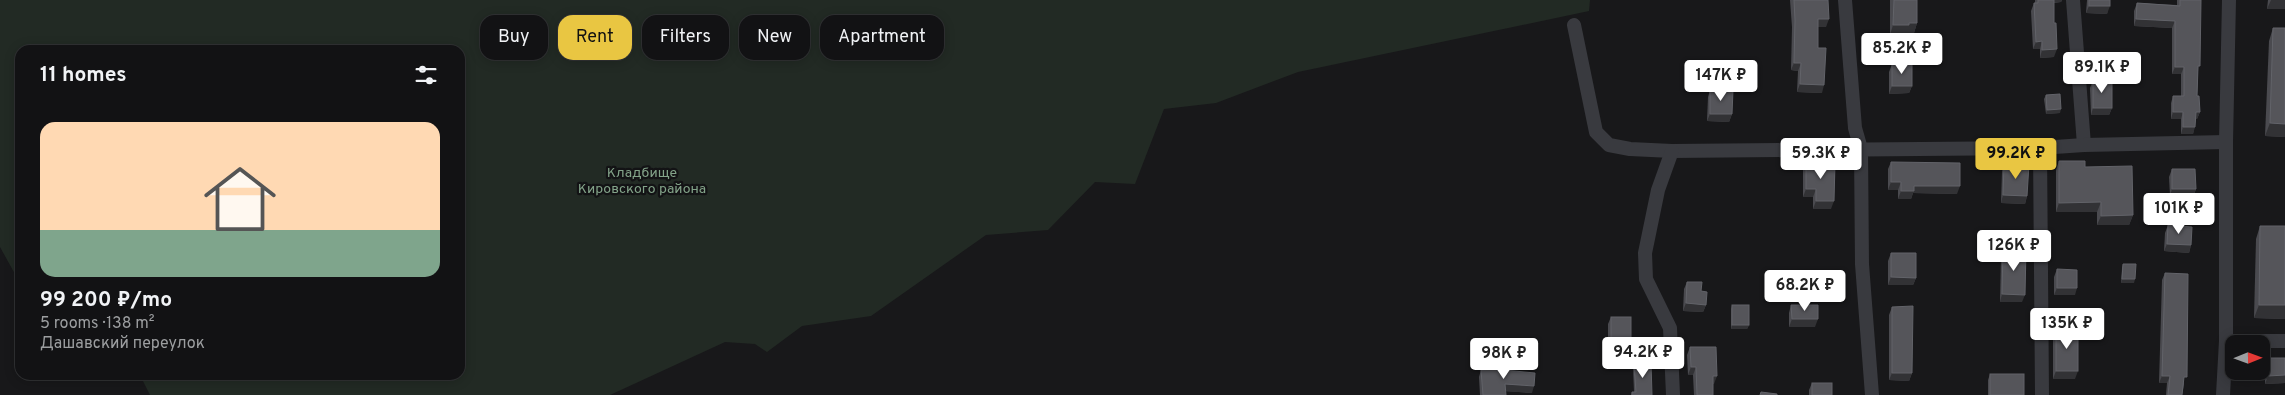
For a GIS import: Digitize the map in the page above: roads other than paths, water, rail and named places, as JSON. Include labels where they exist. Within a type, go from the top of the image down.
[{"type":"street","points":[[1845,0],[1855,128],[1861,149],[1862,264],[1872,395]]},
{"type":"street","points":[[2073,0],[2084,145]]},
{"type":"street","points":[[2226,335],[2226,142],[2229,0]]},
{"type":"street","points":[[1574,25],[1596,132],[1609,145],[1630,149],[1672,151],[2040,148],[2084,145],[2226,142]]},
{"type":"street","points":[[2040,148],[2042,395]]},
{"type":"street","points":[[1672,151],[1658,190],[1645,253],[1646,279],[1670,328],[1673,395]]},
{"type":"street","points":[[2270,340],[2285,340]]},
{"type":"street","points":[[2224,395],[2225,368]]},
{"type":"park label","name":"Кладбище Кировского района","points":[[642,182]]}]
